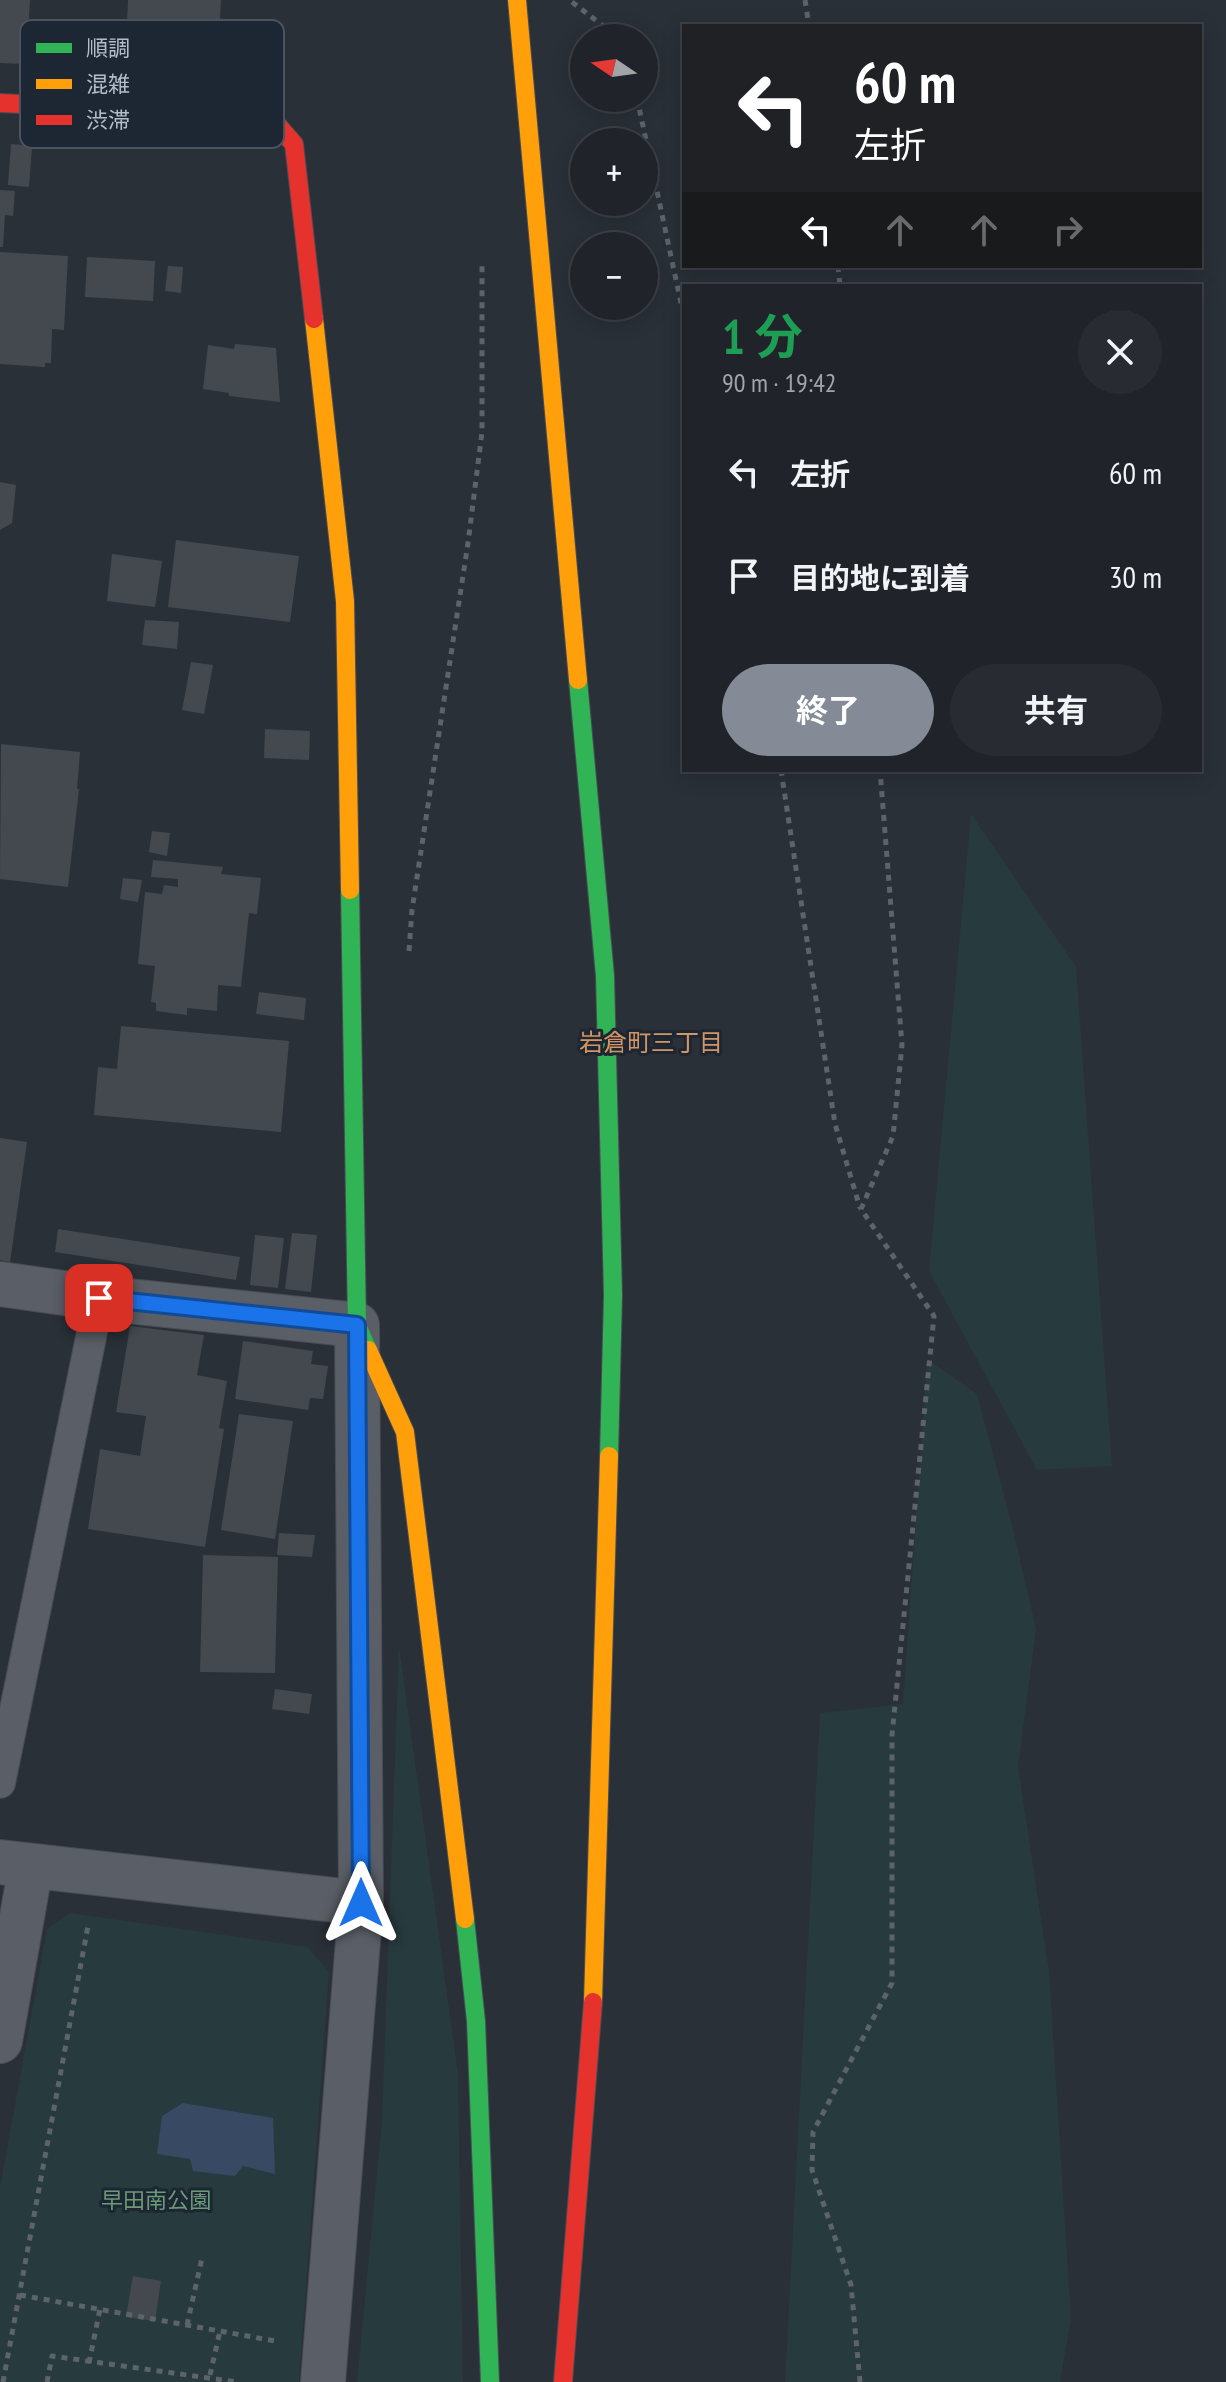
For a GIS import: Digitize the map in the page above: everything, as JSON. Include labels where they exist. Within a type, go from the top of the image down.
[{"type":"street","points":[[517,0],[605,976],[613,1295],[594,1995],[563,2382]]},
{"type":"street","points":[[0,103],[20,104]]},
{"type":"street","points":[[284,133],[294,144],[345,601],[357,1325],[361,1903],[324,2366]]},
{"type":"street","points":[[0,1284],[99,1298],[357,1325]]},
{"type":"street","points":[[357,1325],[405,1432],[442,1719],[476,2021],[490,2382]]},
{"type":"street","points":[[0,2041],[15,1864],[361,1903]]},
{"type":"lane","points":[[0,1783],[99,1298]]},
{"type":"path","points":[[569,0],[601,24]]},
{"type":"path","points":[[805,0],[809,24]]},
{"type":"path","points":[[640,112],[682,308]]},
{"type":"path","points":[[408,957],[412,910],[482,432],[482,249]]},
{"type":"path","points":[[781,772],[835,1124],[861,1209],[934,1316],[892,1735],[892,1983],[813,2132],[812,2170],[851,2285],[860,2382]]},
{"type":"path","points":[[861,1209],[893,1136],[902,1045],[880,772]]},
{"type":"path","points":[[3,2382],[98,1874]]},
{"type":"path","points":[[187,2325],[202,2258]]},
{"type":"path","points":[[20,2295],[220,2331],[324,2366]]},
{"type":"path","points":[[89,2363],[100,2309]]},
{"type":"path","points":[[210,2375],[220,2331]]},
{"type":"path","points":[[47,2382],[52,2356],[237,2382]]},
{"type":"green space","points":[[971,814],[1076,967],[1112,1466],[1037,1470],[929,1271]]},
{"type":"green space","points":[[927,1359],[977,1394],[1036,1629],[1018,1767],[1049,1971],[1071,2318],[1060,2382],[785,2382],[820,1713],[903,1704]]},
{"type":"green space","points":[[399,1646],[458,2074],[463,2382],[357,2382],[382,2120]]},
{"type":"green space","name":"早田南公園","points":[[70,1913],[308,1947],[329,1972],[299,2382],[0,2382],[0,2187],[47,1929]]},
{"type":"water","points":[[183,2103],[273,2118],[275,2174],[243,2166],[235,2176],[193,2171],[190,2159],[157,2154],[162,2116]]},
{"type":"building","points":[[0,0],[30,0],[29,20],[20,20],[20,64],[0,63]]},
{"type":"building","points":[[128,0],[221,0],[220,20],[127,20]]},
{"type":"building","points":[[11,144],[32,148],[29,187],[8,185]]},
{"type":"building","points":[[0,190],[15,191],[13,216],[5,215],[3,247],[0,247]]},
{"type":"building","points":[[0,252],[68,256],[64,330],[52,329],[51,363],[45,363],[45,367],[0,364]]},
{"type":"building","points":[[87,257],[155,261],[153,301],[85,297]]},
{"type":"building","points":[[168,266],[183,267],[181,293],[165,291]]},
{"type":"building","points":[[235,344],[276,348],[280,402],[229,396],[229,393],[203,389],[208,345],[234,349]]},
{"type":"building","points":[[0,482],[16,485],[12,523],[0,530]]},
{"type":"building","points":[[176,540],[299,556],[290,622],[168,607]]},
{"type":"building","points":[[112,554],[162,561],[155,607],[107,601]]},
{"type":"building","points":[[145,620],[179,622],[177,649],[142,645]]},
{"type":"building","points":[[191,662],[213,665],[204,714],[182,710]]},
{"type":"building","points":[[265,729],[310,731],[309,760],[264,758]]},
{"type":"building","points":[[1,744],[80,752],[68,887],[0,879]]},
{"type":"building","points":[[152,831],[170,833],[167,856],[149,852]]},
{"type":"building","points":[[153,860],[223,867],[221,874],[261,878],[257,914],[249,913],[241,987],[218,985],[217,1011],[187,1008],[187,1015],[156,1011],[156,1003],[151,1002],[155,966],[138,964],[145,892],[162,894],[164,885],[178,887],[178,879],[151,877]]},
{"type":"building","points":[[123,878],[142,880],[138,902],[120,899]]},
{"type":"building","points":[[259,992],[306,998],[304,1020],[256,1014]]},
{"type":"building","points":[[121,1026],[289,1041],[281,1132],[94,1115],[98,1067],[117,1069]]},
{"type":"building","points":[[0,1138],[27,1142],[10,1262],[0,1260]]},
{"type":"building","points":[[58,1229],[240,1257],[236,1280],[55,1252]]},
{"type":"building","points":[[292,1233],[317,1235],[311,1292],[285,1289]]},
{"type":"building","points":[[255,1235],[284,1238],[278,1288],[250,1285]]},
{"type":"building","points":[[130,1326],[204,1335],[197,1375],[227,1381],[219,1428],[224,1429],[205,1547],[88,1529],[100,1449],[140,1456],[146,1416],[116,1412]]},
{"type":"building","points":[[243,1341],[313,1351],[311,1364],[328,1366],[323,1399],[310,1398],[308,1410],[235,1399]]},
{"type":"building","points":[[239,1414],[293,1421],[275,1539],[221,1530]]},
{"type":"building","points":[[279,1533],[315,1535],[312,1557],[277,1555]]},
{"type":"building","points":[[203,1555],[278,1557],[275,1673],[200,1672]]},
{"type":"building","points":[[275,1689],[312,1694],[309,1714],[272,1709]]},
{"type":"building","points":[[133,2276],[161,2281],[155,2321],[126,2317]]},
{"type":"traffic: fast","points":[[578,680],[605,976],[613,1295],[609,1456]]},
{"type":"traffic: fast","points":[[350,890],[357,1325],[368,1350]]},
{"type":"traffic: fast","points":[[465,1919],[476,2021],[490,2382]]},
{"type":"traffic: slow","points":[[517,0],[578,680]]},
{"type":"traffic: slow","points":[[314,319],[345,601],[350,890]]},
{"type":"traffic: slow","points":[[368,1350],[405,1432],[465,1919]]},
{"type":"traffic: slow","points":[[593,2002],[609,1456]]},
{"type":"traffic: jam","points":[[0,103],[20,104]]},
{"type":"traffic: jam","points":[[284,133],[294,144],[314,319]]},
{"type":"traffic: jam","points":[[563,2382],[593,2002]]},
{"type":"district","name":"岩倉町三丁目","points":[[651,1043]]},
{"type":"route","points":[[99,1298],[357,1325],[361,1903]]}]
